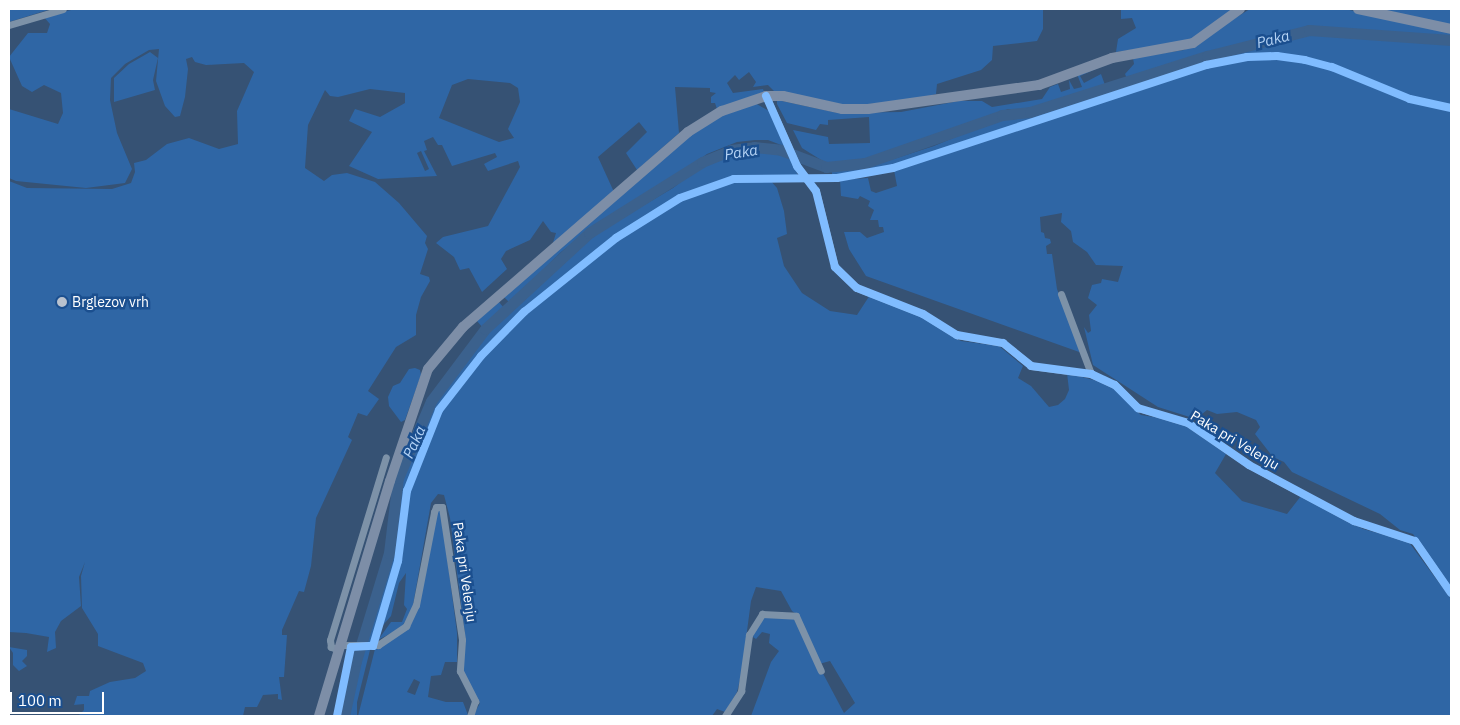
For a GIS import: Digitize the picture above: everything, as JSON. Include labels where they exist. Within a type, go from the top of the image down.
[{"type":"main road","points":[[319,716],[407,427],[423,382],[437,356],[463,327],[688,132],[722,111],[766,96],[783,96],[842,109],[868,109],[1039,85],[1112,58],[1193,42],[1240,9]]},
{"type":"main road","points":[[1358,9],[1451,29]]},
{"type":"street","points":[[9,25],[63,9]]},
{"type":"street","name":"Paka pri Velenju","points":[[766,96],[789,142],[797,166],[816,191],[835,267],[857,288],[923,314],[957,335],[1003,343],[1015,356],[1032,366],[1091,374],[1116,385],[1138,408],[1188,423],[1249,466],[1365,526],[1402,534],[1415,541],[1451,593]]},
{"type":"street","points":[[1061,294],[1091,374]]},
{"type":"street","points":[[340,648],[331,647],[330,640],[386,457]]},
{"type":"street","name":"Paka pri Velenju","points":[[340,648],[371,646],[399,633],[413,615],[434,512],[436,507],[442,507],[462,640],[460,671],[475,701],[470,716]]},
{"type":"street","points":[[725,716],[740,691],[749,635],[762,614],[796,616],[821,671]]},
{"type":"shaded area","points":[[9,9],[51,9],[9,22]]},
{"type":"shaded area","points":[[76,9],[1043,9],[1043,29],[1037,41],[993,46],[992,60],[981,70],[937,84],[936,94],[910,101],[841,106],[775,92],[768,85],[753,87],[756,82],[749,72],[739,80],[735,75],[727,83],[733,93],[763,89],[764,92],[717,109],[715,103],[711,103],[711,97],[716,93],[710,92],[710,88],[675,87],[679,133],[637,170],[626,153],[647,132],[639,122],[598,157],[614,192],[552,246],[556,233],[551,232],[543,221],[530,240],[506,251],[501,259],[507,269],[482,292],[469,268],[460,270],[454,257],[436,243],[443,237],[488,226],[520,167],[518,161],[488,171],[484,164],[497,157],[495,153],[452,166],[442,145],[438,145],[433,137],[424,141],[427,150],[424,151],[437,176],[378,179],[349,166],[372,132],[349,121],[355,109],[380,117],[405,103],[405,93],[370,89],[338,97],[330,96],[325,90],[308,125],[305,168],[324,181],[332,175],[347,173],[375,182],[399,203],[427,236],[425,243],[428,249],[420,274],[429,277],[430,281],[421,297],[416,315],[416,335],[396,347],[368,391],[379,399],[367,416],[358,413],[348,437],[352,440],[316,518],[311,566],[304,592],[299,591],[282,630],[282,635],[287,635],[284,677],[279,677],[282,700],[278,699],[278,694],[263,695],[257,707],[245,707],[243,716],[78,716],[84,710],[84,704],[74,705],[77,696],[89,696],[90,691],[110,682],[135,678],[146,671],[143,663],[98,646],[98,634],[82,608],[81,576],[85,562],[79,577],[81,606],[61,621],[55,632],[56,648],[47,652],[49,637],[9,632],[9,181],[27,188],[112,189],[131,183],[135,172],[134,163],[146,160],[167,144],[189,138],[219,149],[238,144],[237,111],[254,72],[244,63],[206,65],[195,62],[192,57],[186,59],[188,69],[185,97],[180,116],[175,117],[165,106],[156,81],[159,49],[149,50],[125,64],[111,78],[110,100],[117,133],[132,169],[125,183],[86,188],[16,181],[9,178],[9,109],[58,124],[63,113],[61,93],[44,85],[32,92],[22,86],[9,57],[28,33],[47,33],[50,24],[43,16]],"holes":[[[468,79],[510,83],[518,88],[520,102],[508,129],[514,138],[499,142],[439,118],[452,85]],[[421,151],[429,169],[425,171],[417,153]]]},
{"type":"shaded area","points":[[1121,9],[1235,9],[1188,42],[1116,52],[1118,39],[1136,28],[1132,18],[1121,19]]},
{"type":"shaded area","points":[[1250,9],[1345,9],[1451,33],[1451,588],[1413,534],[1400,530],[1380,514],[1292,472],[1284,462],[1273,457],[1255,434],[1260,427],[1256,420],[1237,412],[1217,414],[1207,410],[1196,419],[1158,407],[1093,365],[1084,327],[1088,333],[1091,331],[1089,315],[1097,305],[1088,298],[1092,285],[1101,283],[1102,279],[1118,282],[1123,266],[1096,265],[1087,252],[1073,242],[1071,231],[1061,222],[1062,213],[1040,217],[1041,232],[1044,233],[1045,238],[1050,239],[1051,243],[1046,246],[1047,254],[1052,254],[1057,289],[1082,353],[866,276],[849,249],[844,232],[860,232],[867,238],[884,232],[883,227],[879,227],[878,220],[870,220],[874,210],[868,206],[870,201],[860,196],[858,199],[841,196],[840,180],[868,178],[871,191],[876,193],[897,186],[894,170],[905,166],[850,176],[832,176],[832,171],[878,164],[934,146],[1003,117],[1025,118],[1097,95],[1128,81],[1125,74],[1134,64],[1133,58],[1184,50]]},
{"type":"shaded area","points":[[1369,9],[1451,9],[1451,26]]},
{"type":"shaded area","points":[[150,52],[158,58],[153,80],[155,90],[114,102],[114,78],[129,64]]},
{"type":"shaded area","points":[[1098,68],[1080,76],[1084,83],[1101,74],[1105,85],[1031,110],[1008,109],[937,138],[863,161],[826,163],[802,148],[793,130],[828,137],[829,144],[870,143],[869,117],[828,120],[828,125],[820,124],[816,130],[787,123],[777,104],[777,100],[838,113],[901,112],[959,101],[982,101],[992,107],[1042,99],[1050,87],[1058,84],[1061,92],[1070,89],[1069,80],[1074,89],[1082,87],[1077,74]]},
{"type":"shaded area","points":[[755,103],[769,111],[789,148],[768,140],[755,140],[737,142],[707,154],[657,189],[590,229],[561,252],[510,303],[504,297],[671,150],[711,120]]},
{"type":"shaded area","points":[[752,150],[791,157],[798,176],[755,175],[700,187],[737,180],[770,180],[777,188],[784,211],[787,234],[777,238],[784,266],[802,293],[830,311],[857,315],[870,295],[926,319],[961,341],[999,346],[1023,366],[1018,378],[1031,386],[1049,407],[1058,405],[1065,399],[1069,390],[1067,373],[1109,384],[1141,415],[1179,421],[1226,454],[1215,473],[1242,501],[1287,514],[1301,496],[1363,529],[1408,541],[1451,599],[1451,716],[751,716],[771,662],[779,651],[769,643],[770,634],[762,632],[756,639],[753,637],[759,617],[794,619],[844,713],[855,703],[830,661],[819,664],[799,616],[792,611],[781,591],[756,587],[751,601],[741,676],[737,692],[725,712],[717,709],[712,716],[473,716],[480,703],[463,674],[465,634],[450,518],[444,495],[438,494],[431,503],[412,611],[401,628],[378,640],[391,622],[402,622],[407,609],[404,605],[406,573],[399,583],[391,616],[377,632],[396,575],[402,528],[391,584],[371,642],[365,642],[387,575],[401,478],[408,453],[432,405],[485,333],[590,237],[673,188],[709,160],[712,162],[724,156]]},
{"type":"shaded area","points":[[499,302],[504,308],[482,327],[477,321]]},
{"type":"shaded area","points":[[415,368],[420,370],[421,375],[405,420],[401,422],[389,406],[388,397],[393,386],[400,383],[409,369]]},
{"type":"shaded area","points":[[438,510],[441,511],[457,633],[457,662],[445,662],[441,675],[431,676],[428,697],[446,702],[463,702],[468,715],[358,716],[375,649],[401,634],[416,614]],"holes":[[[414,679],[420,682],[415,695],[407,692]]]},
{"type":"shaded area","points":[[9,647],[27,650],[27,656],[22,661],[27,666],[19,671],[13,665],[13,653]]},
{"type":"shaded area","points":[[362,648],[370,650],[354,716],[346,714]]},
{"type":"shaded area","points":[[354,651],[357,651],[357,716],[354,716]]},
{"type":"waterway","name":"Paka","points":[[344,716],[356,661],[389,553],[398,478],[431,401],[485,329],[589,233],[702,162],[731,150],[754,147],[781,150],[826,167],[865,163],[1002,115],[1030,112],[1207,56],[1309,30],[1451,40]]},
{"type":"cycle path","points":[[337,716],[351,647],[373,646],[398,561],[407,491],[439,410],[481,356],[524,312],[616,238],[680,198],[734,179],[837,178],[893,168],[1206,65],[1247,57],[1277,56],[1305,60],[1332,67],[1410,99],[1451,108]]},
{"type":"cycle path","points":[[766,96],[797,166],[816,191],[835,267],[857,288],[923,314],[957,335],[1003,343],[1031,366],[1091,374],[1115,385],[1138,408],[1188,423],[1249,465],[1354,521],[1415,541],[1451,593]]},
{"type":"place","name":"Brglezov vrh","points":[[62,302]]}]
